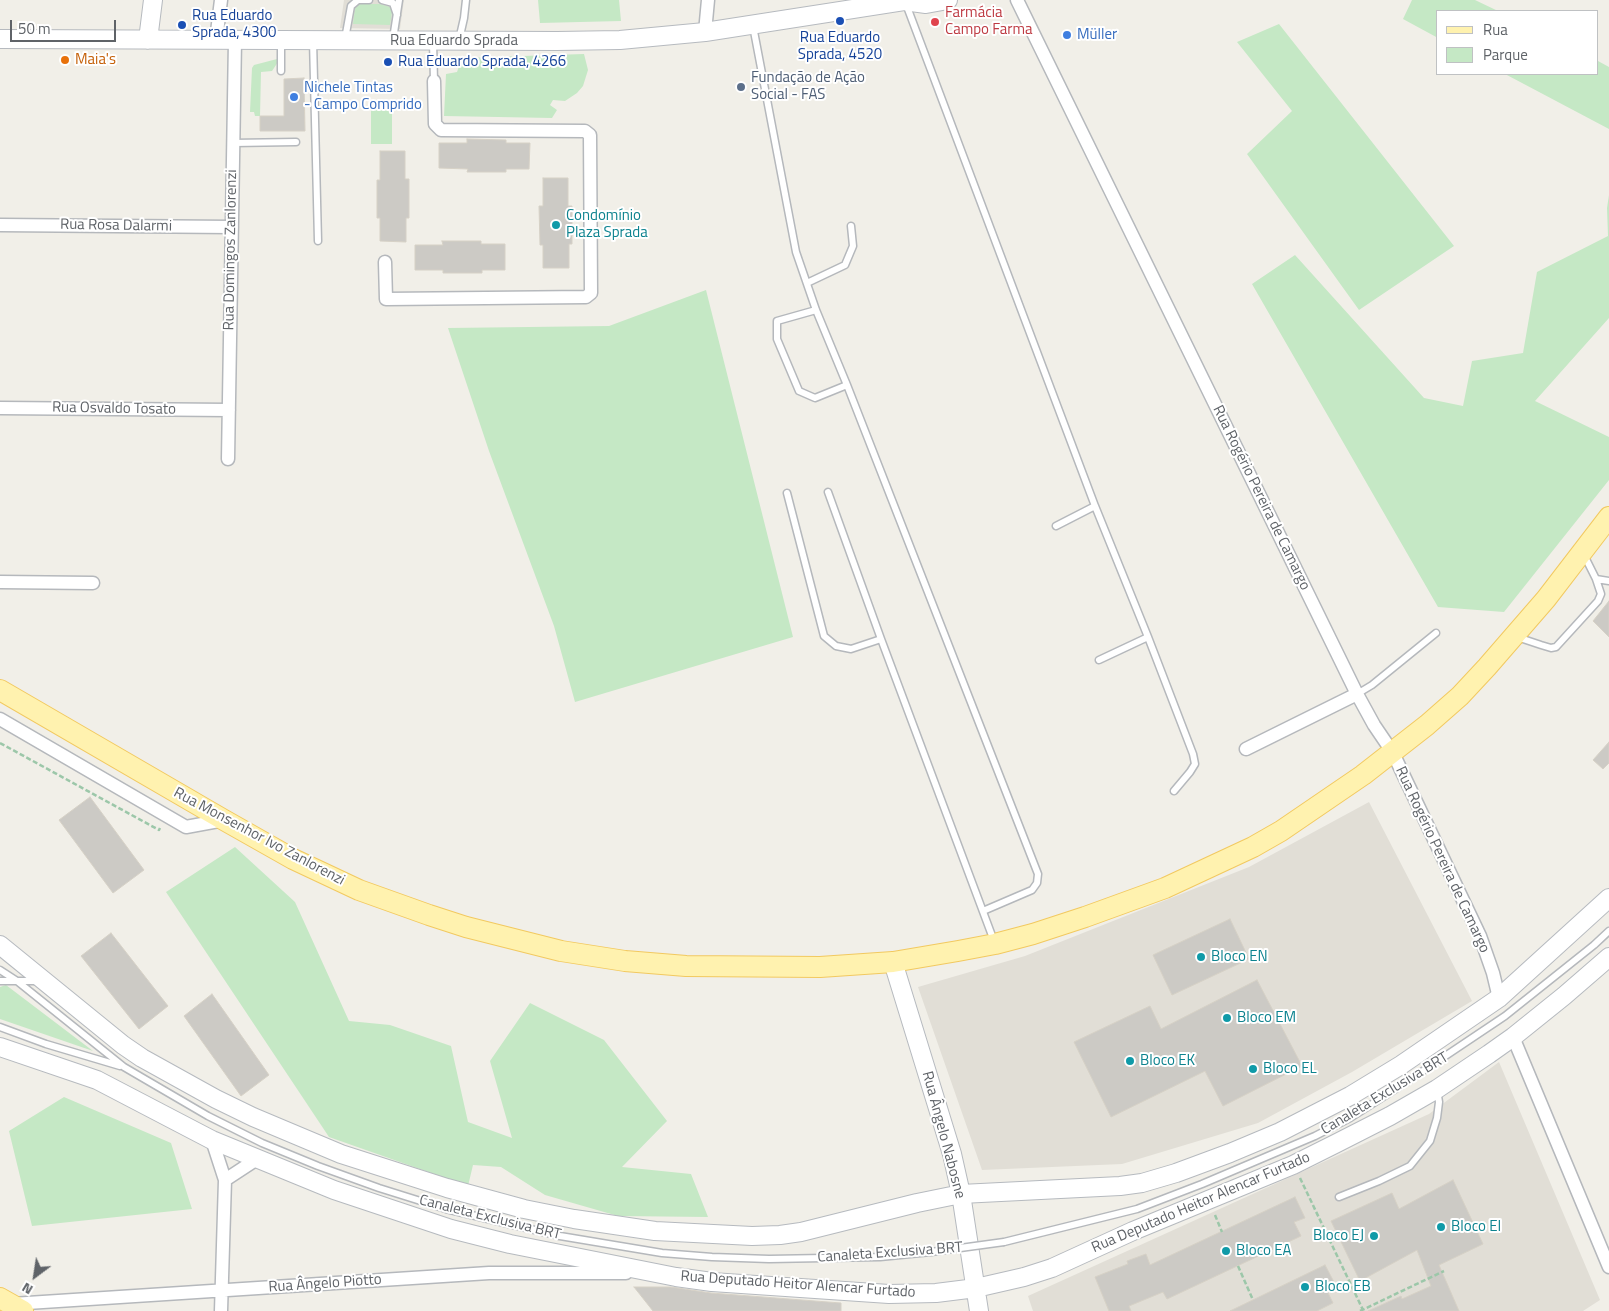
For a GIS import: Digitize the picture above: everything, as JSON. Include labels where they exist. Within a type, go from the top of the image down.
[{"type":"main road","name":"Rua Monsenhor Ivo Zanlorenzi","points":[[0,690],[293,859],[359,890],[466,927],[561,951],[625,961],[686,966],[820,967],[893,962],[995,944],[1033,934],[1125,903],[1205,870],[1297,821],[1339,793],[1392,753],[1460,696],[1514,636],[1609,517]]},
{"type":"street","points":[[148,40],[153,0]]},
{"type":"street","points":[[216,40],[221,0]]},
{"type":"street","points":[[705,32],[708,0]]},
{"type":"street","name":"Rua Eduardo Sprada","points":[[0,40],[587,41],[705,32],[753,25],[853,4],[905,0],[926,4],[948,0]]},
{"type":"street","name":"Rua Rogério Pereira de Camargo","points":[[1017,0],[1357,694],[1392,753],[1480,936],[1493,973],[1499,998]]},
{"type":"street","name":"Rua Domingos Zanlorenzi","points":[[228,459],[235,40]]},
{"type":"street","points":[[385,262],[386,299],[586,296],[591,293],[590,135],[586,131],[441,130],[435,124],[434,82]]},
{"type":"street","name":"Rua Rosa Dalarmi","points":[[0,225],[232,227]]},
{"type":"street","name":"Rua Osvaldo Tosato","points":[[0,408],[229,410]]},
{"type":"street","points":[[0,582],[93,583]]},
{"type":"street","points":[[1246,749],[1357,694]]},
{"type":"street","points":[[0,719],[186,828],[224,820]]},
{"type":"street","points":[[0,945],[123,1045],[142,1058],[253,1117],[341,1154],[447,1188],[524,1209],[618,1227],[655,1231],[752,1236],[801,1232],[961,1194],[1120,1186],[1142,1183],[1176,1173],[1230,1153],[1280,1132],[1350,1096],[1409,1060],[1499,998],[1609,898]]},
{"type":"street","name":"Rua Deputado Heitor Alencar Furtado","points":[[0,1047],[97,1080],[212,1140],[257,1159],[334,1190],[451,1229],[510,1244],[650,1273],[712,1282],[889,1294],[936,1293],[976,1288],[1024,1277],[1052,1268],[1133,1231],[1293,1164],[1390,1116],[1437,1089],[1513,1037],[1609,957]]},
{"type":"street","name":"Rua Ângelo Nabosne","points":[[893,962],[946,1136],[961,1194],[979,1311]]},
{"type":"street","points":[[1513,1037],[1609,1267]]},
{"type":"street","points":[[212,1140],[225,1180],[221,1311]]},
{"type":"street","points":[[225,1180],[257,1159]]},
{"type":"street","name":"Rua Ângelo Piotto","points":[[8,1305],[489,1273],[650,1273]]},
{"type":"lane","points":[[345,40],[351,6],[358,0],[369,0]]},
{"type":"lane","points":[[382,0],[392,3],[398,16]]},
{"type":"lane","points":[[393,41],[400,0]]},
{"type":"lane","points":[[459,41],[466,0]]},
{"type":"lane","points":[[905,0],[1095,506],[1193,754],[1195,764],[1174,791]]},
{"type":"lane","points":[[753,25],[796,252],[816,310],[1038,874],[1037,883],[1032,890],[983,911]]},
{"type":"lane","points":[[281,40],[281,71]]},
{"type":"lane","points":[[313,40],[318,241]]},
{"type":"lane","points":[[433,41],[434,82]]},
{"type":"lane","points":[[233,143],[296,142]]},
{"type":"lane","points":[[807,283],[845,264],[853,246],[851,226]]},
{"type":"lane","points":[[816,310],[777,321],[777,339],[799,391],[815,398],[847,385]]},
{"type":"lane","points":[[828,492],[995,944]]},
{"type":"lane","points":[[787,493],[824,636],[836,646],[851,649],[881,639]]},
{"type":"lane","points":[[1056,526],[1095,506]]},
{"type":"lane","points":[[1514,636],[1552,648],[1598,601],[1601,594],[1582,552]]},
{"type":"lane","points":[[1596,580],[1609,581]]},
{"type":"lane","points":[[1357,694],[1372,685],[1436,633]]},
{"type":"lane","points":[[1099,660],[1148,637]]},
{"type":"lane","name":"Canaleta Exclusiva BRT","points":[[0,970],[17,981],[124,1067],[208,1116],[270,1146],[379,1188],[494,1222],[624,1248],[712,1257],[824,1259],[880,1257],[1004,1242],[1137,1209],[1202,1184],[1315,1136],[1350,1118],[1505,1016],[1609,931]]},
{"type":"lane","points":[[0,981],[45,981]]},
{"type":"lane","name":"Canaleta Exclusiva BRT","points":[[0,1027],[46,1044],[124,1067]]},
{"type":"lane","points":[[1339,1197],[1410,1166],[1430,1141],[1440,1102],[1437,1089]]},
{"type":"path","points":[[0,743],[159,830],[166,816]]},
{"type":"path","points":[[1298,1174],[1361,1310],[1444,1271]]},
{"type":"path","points":[[1214,1212],[1222,1232]]},
{"type":"path","points":[[1238,1266],[1253,1300]]},
{"type":"shaded area","points":[[344,0],[404,0],[400,29],[340,28]]},
{"type":"shaded area","points":[[1369,802],[1472,1001],[1352,1072],[1258,1123],[1122,1164],[982,1170],[918,987],[1025,956],[1249,867]]},
{"type":"shaded area","points":[[1499,1062],[1600,1300],[1583,1311],[1033,1311],[1028,1296],[1429,1114]]},
{"type":"green space","points":[[538,0],[619,0],[621,21],[540,23]]},
{"type":"green space","points":[[1412,0],[1475,0],[1496,10],[1436,10],[1436,37],[1403,19]]},
{"type":"green space","points":[[360,4],[380,4],[390,7],[392,12],[390,25],[353,24],[355,8]]},
{"type":"green space","points":[[1279,24],[1454,246],[1359,310],[1247,154],[1292,111],[1237,42]]},
{"type":"green space","points":[[584,54],[588,70],[583,86],[577,93],[565,101],[553,100],[550,105],[557,110],[552,118],[444,116],[446,74],[457,72],[462,58]]},
{"type":"green space","points":[[277,59],[278,62],[272,71],[261,72],[260,116],[255,116],[254,112],[250,112],[252,68],[254,65]]},
{"type":"green space","points":[[1599,62],[1609,67],[1609,129],[1507,75],[1599,75]]},
{"type":"green space","points":[[371,108],[392,108],[392,144],[371,144]]},
{"type":"green space","points":[[1609,195],[1609,318],[1535,401],[1609,437],[1609,480],[1504,612],[1438,607],[1252,284],[1295,255],[1424,398],[1463,406],[1472,361],[1523,353],[1537,272],[1608,236],[1607,208]]},
{"type":"green space","points":[[706,290],[793,637],[575,702],[554,626],[489,451],[448,328],[609,326]]},
{"type":"green space","points":[[235,847],[295,902],[349,1021],[390,1025],[451,1046],[468,1122],[512,1138],[490,1061],[530,1003],[604,1040],[667,1121],[622,1167],[691,1174],[708,1217],[618,1216],[545,1195],[501,1167],[473,1165],[468,1186],[329,1137],[166,892]]},
{"type":"green space","points":[[6,985],[93,1051],[0,1019],[0,987]]},
{"type":"green space","points":[[64,1097],[171,1143],[192,1209],[32,1226],[9,1131]]},
{"type":"building","name":"Nichele Tintas - Campo Comprido","points":[[304,78],[305,131],[260,131],[260,116],[284,116],[284,79]]},
{"type":"building","points":[[467,139],[506,140],[506,143],[530,143],[529,169],[506,169],[506,172],[467,172],[468,169],[439,168],[439,143],[467,143]]},
{"type":"building","points":[[380,151],[405,151],[405,179],[409,179],[409,218],[406,218],[406,242],[380,241],[380,218],[377,218],[377,180],[380,180]]},
{"type":"building","name":"Condomínio Plaza Sprada","points":[[543,178],[568,178],[568,206],[572,206],[572,244],[569,244],[569,268],[543,268],[543,245],[540,245],[539,206],[543,206]]},
{"type":"building","points":[[442,241],[481,241],[481,244],[505,244],[505,270],[482,270],[482,273],[443,273],[443,270],[415,270],[415,245],[443,245]]},
{"type":"building","points":[[1609,601],[1609,637],[1593,621]]},
{"type":"building","points":[[1609,742],[1609,763],[1603,769],[1593,760]]},
{"type":"building","points":[[90,797],[144,870],[113,893],[59,820]]},
{"type":"building","name":"Bloco EN","points":[[1230,919],[1249,959],[1172,995],[1153,955]]},
{"type":"building","points":[[111,933],[168,1006],[139,1029],[81,956]]},
{"type":"building","points":[[1257,980],[1302,1066],[1223,1106],[1205,1071],[1111,1117],[1074,1042],[1150,1006],[1161,1029]]},
{"type":"building","points":[[212,994],[269,1075],[241,1096],[184,1016]]},
{"type":"building","points":[[1453,1180],[1483,1244],[1439,1265],[1459,1311],[1368,1311],[1401,1296],[1402,1299],[1431,1286],[1417,1250],[1360,1281],[1331,1221],[1392,1193],[1399,1209]]},
{"type":"building","name":"Bloco EA","points":[[1295,1197],[1305,1218],[1294,1222],[1301,1236],[1167,1299],[1163,1292],[1129,1306],[1131,1311],[1109,1311],[1095,1277],[1128,1264],[1127,1261],[1146,1254],[1150,1265]]},
{"type":"building","name":"Bloco EB","points":[[1325,1265],[1335,1284],[1326,1289],[1333,1303],[1317,1311],[1230,1311]]},
{"type":"building","points":[[634,1287],[671,1287],[711,1293],[841,1303],[841,1311],[653,1311]]},
{"type":"place","name":"Rua Eduardo Sprada, 4520","points":[[840,21]]},
{"type":"place","name":"Farmácia Campo Farma","points":[[935,22]]},
{"type":"place","name":"Rua Eduardo Sprada, 4300","points":[[182,25]]},
{"type":"place","name":"Müller","points":[[1067,35]]},
{"type":"place","name":"Maia's","points":[[65,60]]},
{"type":"place","name":"Rua Eduardo Sprada, 4266","points":[[388,62]]},
{"type":"place","name":"Fundação de Ação Social - FAS","points":[[741,87]]},
{"type":"place","name":"Nichele Tintas - Campo Comprido","points":[[294,97]]},
{"type":"place","name":"Condomínio Plaza Sprada","points":[[556,225]]},
{"type":"place","name":"Bloco EN","points":[[1201,957]]},
{"type":"place","name":"Bloco EM","points":[[1227,1018]]},
{"type":"place","name":"Bloco EK","points":[[1130,1061]]},
{"type":"place","name":"Bloco EL","points":[[1253,1069]]},
{"type":"place","name":"Bloco EI","points":[[1441,1227]]},
{"type":"place","name":"Bloco EJ","points":[[1374,1236]]},
{"type":"place","name":"Bloco EA","points":[[1226,1251]]},
{"type":"place","name":"Bloco EB","points":[[1305,1287]]}]
